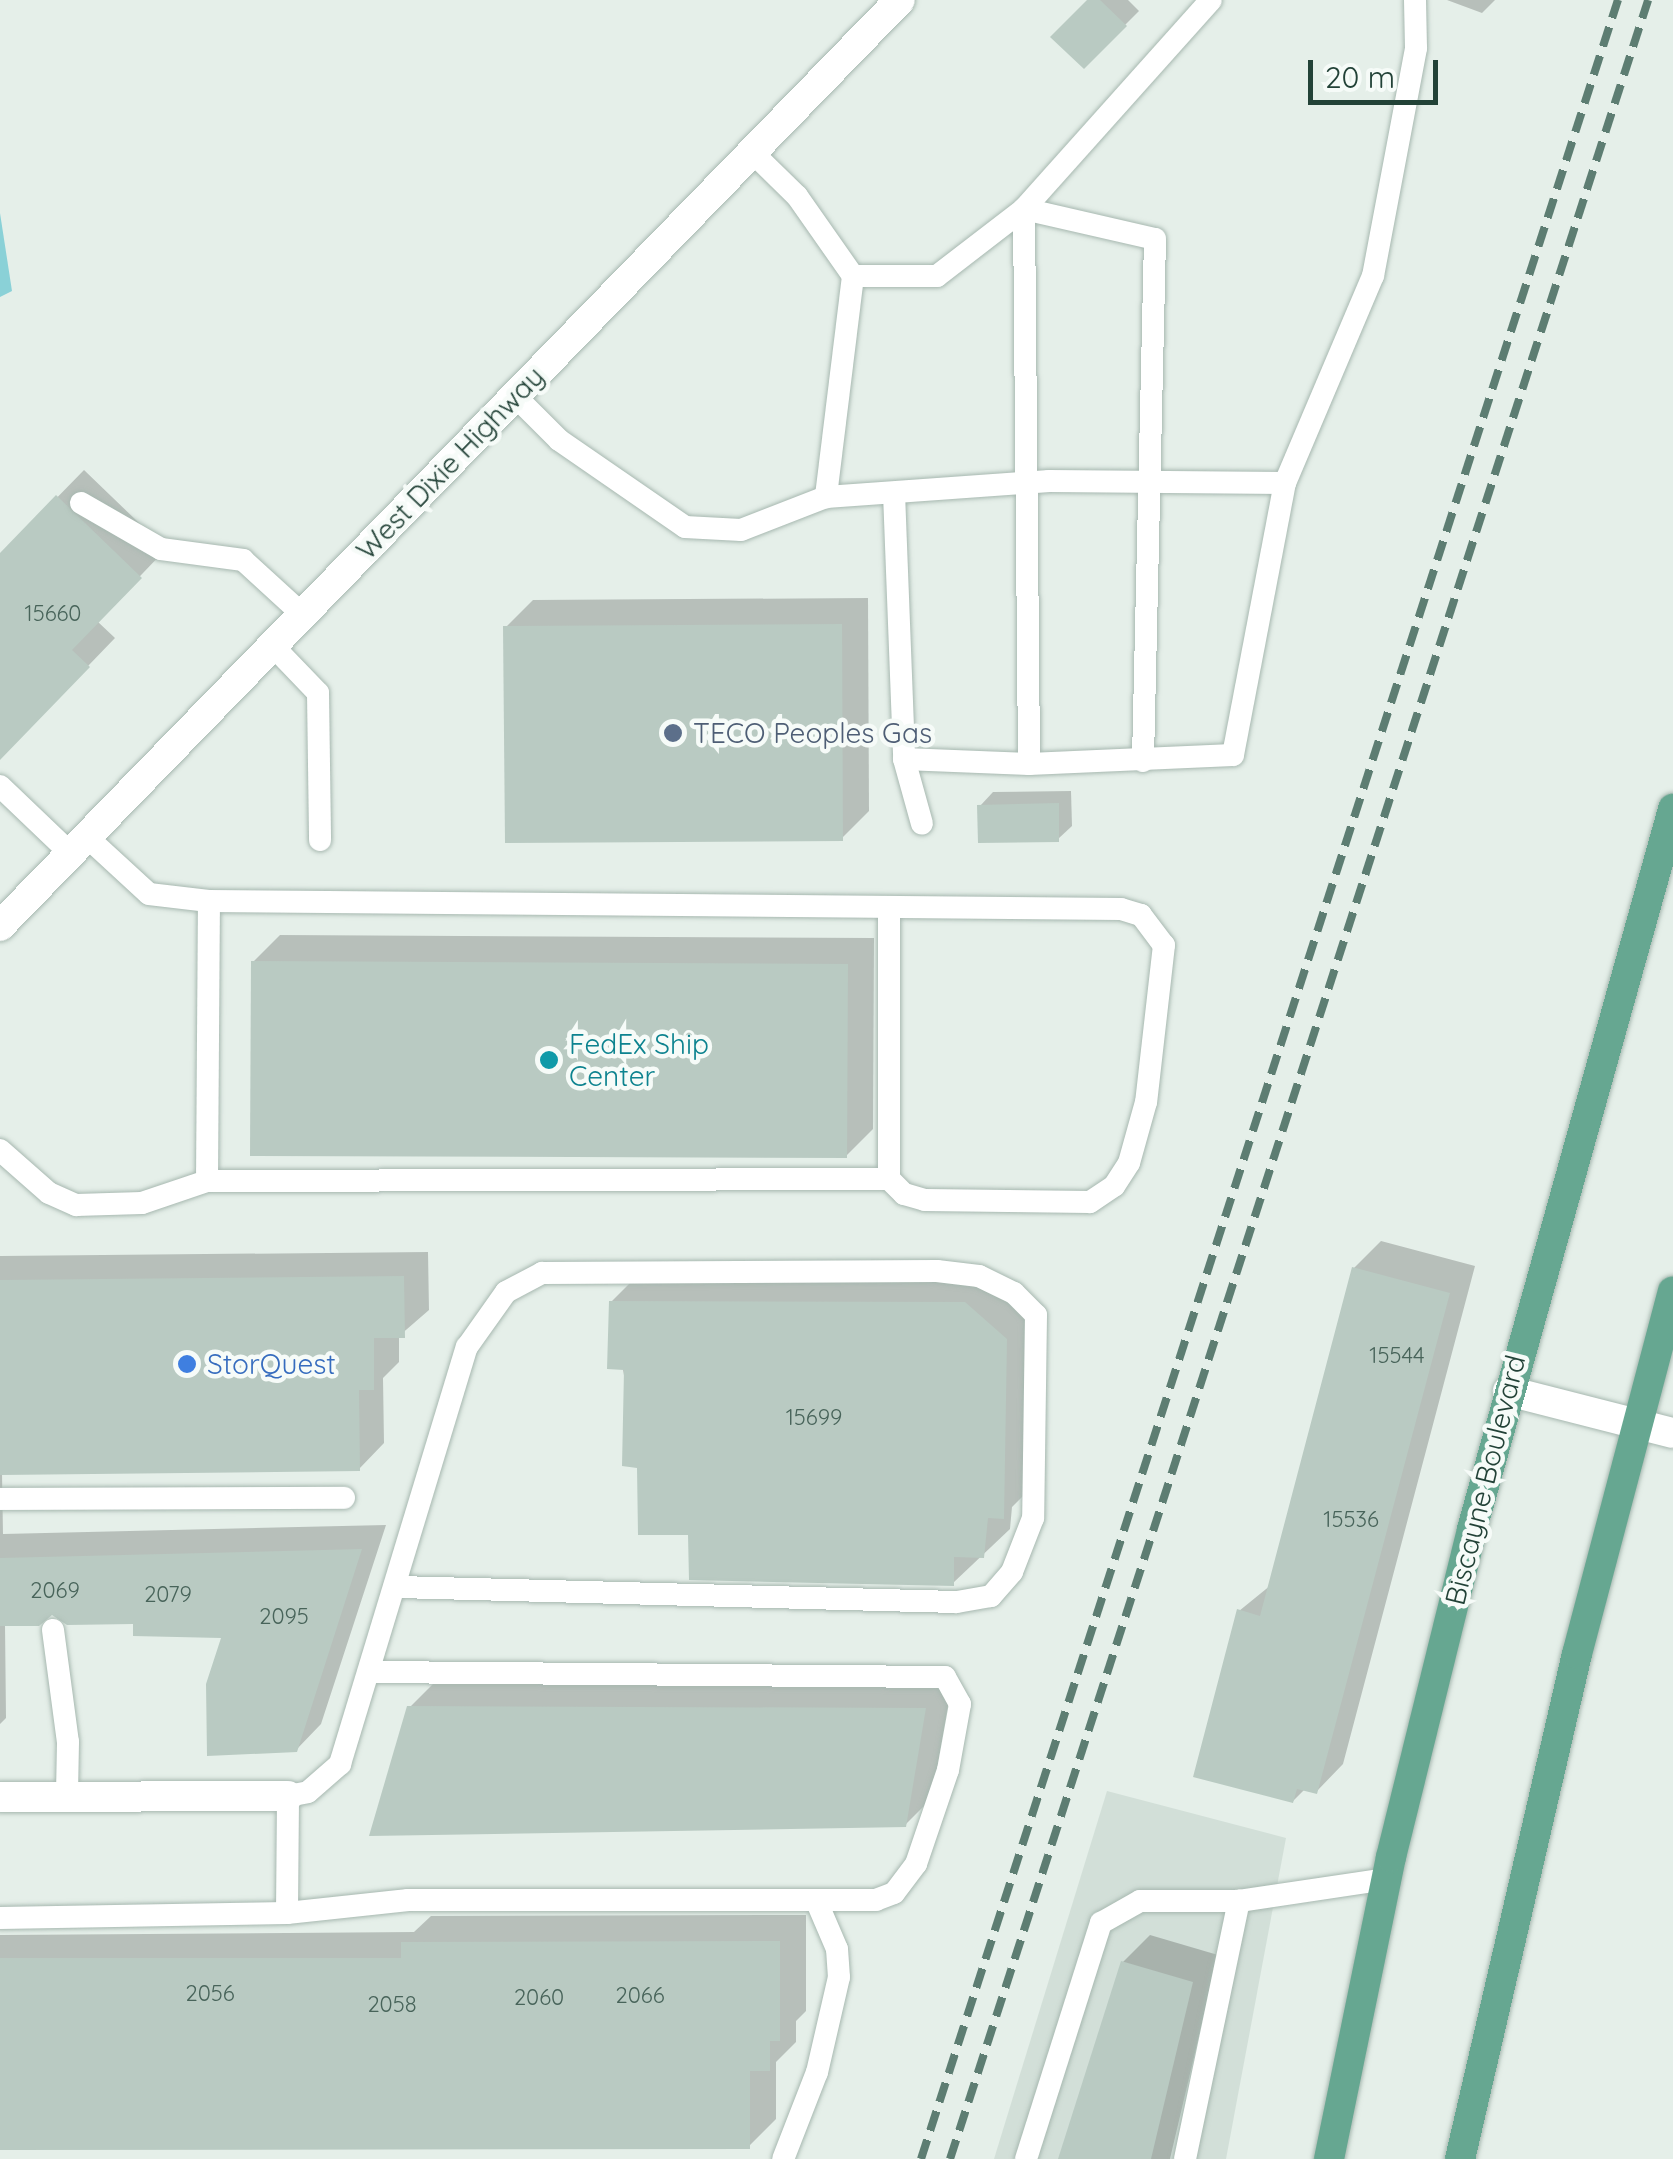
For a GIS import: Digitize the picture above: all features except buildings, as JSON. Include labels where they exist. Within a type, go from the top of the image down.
[{"type":"main road","name":"West Dixie Highway","points":[[0,925],[900,0]]},
{"type":"main road","name":"Biscayne Boulevard","points":[[1329,2159],[1387,1879],[1508,1391],[1673,809]]},
{"type":"main road","points":[[1460,2159],[1637,1425],[1673,1291]]},
{"type":"main road","points":[[1508,1391],[1673,1433]]},
{"type":"main road","points":[[0,1797],[288,1796]]},
{"type":"lane","points":[[853,276],[937,276],[1024,209],[1211,0]]},
{"type":"lane","points":[[904,759],[1029,764],[1233,756],[1285,483],[1373,276],[1416,48],[1414,0]]},
{"type":"lane","points":[[752,152],[796,196],[853,276],[826,497]]},
{"type":"lane","points":[[1024,209],[1155,240],[1143,761]]},
{"type":"lane","points":[[1024,209],[1029,764]]},
{"type":"lane","points":[[516,396],[558,440],[685,527],[741,530],[826,497],[1024,485],[1285,483]]},
{"type":"lane","points":[[894,494],[904,759],[922,824]]},
{"type":"lane","points":[[80,503],[161,549],[242,560],[303,616]]},
{"type":"lane","points":[[273,646],[318,694],[320,840]]},
{"type":"lane","points":[[0,786],[149,894],[209,901],[1121,908],[1141,915],[1164,945],[1146,1102],[1129,1163],[1114,1186],[1090,1202],[925,1200],[904,1194],[889,1179],[889,907]]},
{"type":"lane","points":[[207,1180],[209,901]]},
{"type":"lane","points":[[0,1150],[37,1185],[76,1205],[142,1204],[207,1180],[889,1179]]},
{"type":"lane","points":[[287,1913],[288,1796],[308,1792],[340,1764],[467,1347],[506,1292],[542,1272],[937,1271],[979,1276],[1014,1293],[1036,1315],[1033,1518],[1012,1572],[991,1596],[956,1602],[397,1586]]},
{"type":"lane","points":[[0,1498],[344,1498]]},
{"type":"lane","points":[[53,1630],[68,1742],[67,1796]]},
{"type":"lane","points":[[0,1918],[287,1913],[408,1900],[876,1900],[894,1893],[916,1864],[948,1770],[960,1704],[944,1677],[370,1672]]},
{"type":"lane","points":[[1026,2159],[1101,1923],[1140,1901],[1240,1901],[1387,1879]]},
{"type":"lane","points":[[783,2159],[817,2072],[839,1977],[828,1922],[816,1900]]},
{"type":"lane","points":[[1186,2159],[1240,1901]]},
{"type":"shaded area","points":[[1107,1791],[1286,1838],[1226,2159],[994,2159]]},
{"type":"water","points":[[0,213],[12,291],[0,297]]},
{"type":"railway","points":[[921,2159],[1618,0]]},
{"type":"railway","points":[[950,2159],[1648,0]]},
{"type":"place","name":"TECO Peoples Gas","points":[[673,733]]},
{"type":"place","name":"FedEx Ship Center","points":[[549,1060]]},
{"type":"place","name":"StorQuest","points":[[187,1364]]}]
